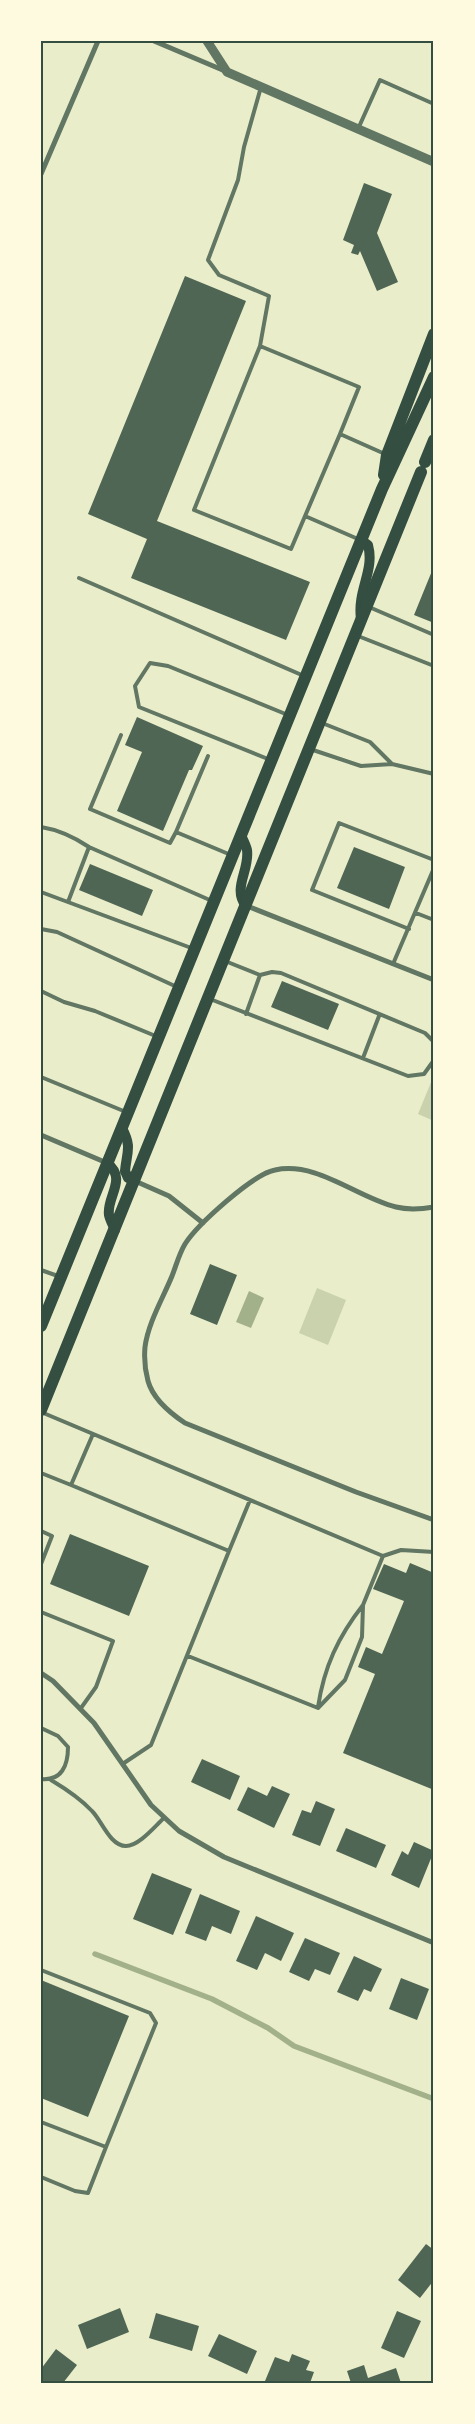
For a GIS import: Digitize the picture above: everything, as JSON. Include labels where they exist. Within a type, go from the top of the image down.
[{"type":"main road","points":[[382,489],[387,454],[434,334]]},
{"type":"main road","points":[[41,1326],[382,489],[434,377]]},
{"type":"main road","points":[[41,1411],[136,1181],[361,620],[426,467],[434,440]]},
{"type":"main road","points":[[361,620],[359,605],[370,561],[368,545],[362,540]]},
{"type":"main road","points":[[241,835],[247,851],[240,891],[241,900],[246,906]]},
{"type":"main road","points":[[122,1128],[129,1141],[130,1151],[125,1171],[128,1178],[136,1181]]},
{"type":"main road","points":[[108,1163],[114,1168],[116,1175],[115,1191],[109,1214],[115,1230]]},
{"type":"street","points":[[41,174],[98,41]]},
{"type":"street","points":[[154,41],[433,161]]},
{"type":"street","points":[[207,41],[227,72]]},
{"type":"street","points":[[246,906],[434,980]]},
{"type":"street","points":[[41,1135],[108,1163]]},
{"type":"street","points":[[434,1207],[418,1209],[395,1207],[309,1172],[291,1167],[272,1170],[250,1182],[203,1223],[185,1244],[148,1334],[145,1361],[148,1382],[159,1400],[172,1414],[185,1422],[356,1492],[434,1520]]},
{"type":"street","points":[[136,1181],[169,1196],[203,1223]]},
{"type":"street","points":[[41,1674],[53,1681],[81,1708],[124,1763],[151,1805],[179,1831],[224,1857],[434,1943]]},
{"type":"lane","points":[[358,129],[380,80],[434,104]]},
{"type":"lane","points":[[260,346],[360,387],[291,549],[194,510],[260,346],[269,296],[219,275],[208,260],[238,180],[261,87]]},
{"type":"lane","points":[[340,434],[387,454]]},
{"type":"lane","points":[[305,516],[362,540]]},
{"type":"lane","points":[[79,578],[306,676]]},
{"type":"lane","points":[[367,606],[434,635]]},
{"type":"lane","points":[[355,635],[434,666]]},
{"type":"lane","points":[[272,761],[139,707],[135,686],[150,663],[168,666],[290,716]]},
{"type":"lane","points":[[320,722],[370,742],[392,764]]},
{"type":"lane","points":[[121,735],[90,809],[170,844],[208,756]]},
{"type":"lane","points":[[309,748],[361,766],[392,764],[434,774]]},
{"type":"lane","points":[[409,929],[312,890],[339,823],[434,860]]},
{"type":"lane","points":[[41,827],[53,829],[74,837],[89,848],[214,902]]},
{"type":"lane","points":[[176,832],[232,856]]},
{"type":"lane","points":[[68,902],[89,848]]},
{"type":"lane","points":[[393,964],[434,868]]},
{"type":"lane","points":[[41,892],[194,949]]},
{"type":"lane","points":[[416,913],[434,920]]},
{"type":"lane","points":[[41,929],[57,932],[179,988]]},
{"type":"lane","points":[[224,961],[260,975],[272,972],[281,973],[379,1016],[425,1033],[434,1042]]},
{"type":"lane","points":[[246,1014],[260,975]]},
{"type":"lane","points":[[41,991],[64,1002],[95,1011],[159,1037]]},
{"type":"lane","points":[[208,998],[408,1076],[424,1074],[434,1060]]},
{"type":"lane","points":[[363,1058],[379,1016]]},
{"type":"lane","points":[[41,1078],[128,1113]]},
{"type":"lane","points":[[41,1270],[61,1278]]},
{"type":"lane","points":[[41,1411],[383,1556],[401,1550],[420,1549],[434,1552]]},
{"type":"lane","points":[[71,1485],[93,1434]]},
{"type":"lane","points":[[41,1473],[229,1551]]},
{"type":"lane","points":[[124,1763],[151,1745],[250,1500]]},
{"type":"lane","points":[[41,1532],[52,1536],[41,1564]]},
{"type":"lane","points":[[318,1708],[322,1682],[334,1651],[344,1630],[363,1606],[383,1556]]},
{"type":"lane","points":[[318,1708],[344,1680],[362,1637],[363,1606]]},
{"type":"lane","points":[[41,1612],[114,1641],[96,1686],[81,1708]]},
{"type":"lane","points":[[188,1656],[318,1708]]},
{"type":"lane","points":[[41,1728],[58,1736],[68,1747],[68,1762],[63,1772],[51,1780]]},
{"type":"lane","points":[[41,1779],[51,1780],[73,1794],[93,1812],[113,1840],[126,1846],[136,1843],[164,1818]]},
{"type":"lane","points":[[41,1970],[150,2013],[156,2024],[88,2193],[75,2191],[41,2177]]},
{"type":"lane","points":[[41,2122],[106,2147]]},
{"type":"shaded area","points":[[434,1075],[434,1121],[418,1114]]},
{"type":"shaded area","points":[[317,1288],[346,1300],[328,1345],[299,1333]]},
{"type":"shaded area","points":[[249,1291],[264,1298],[251,1328],[236,1322]]},
{"type":"building","points":[[364,183],[392,194],[377,233],[398,282],[377,291],[360,251],[358,255],[351,253],[354,245],[343,240]]},
{"type":"building","points":[[185,276],[246,301],[157,521],[310,582],[286,640],[131,578],[147,539],[88,514]]},
{"type":"building","points":[[434,566],[434,623],[414,615]]},
{"type":"building","points":[[137,717],[203,746],[192,770],[189,770],[163,831],[117,811],[142,752],[125,745]]},
{"type":"building","points":[[354,847],[405,867],[389,909],[337,888]]},
{"type":"building","points":[[90,864],[153,890],[142,916],[79,890]]},
{"type":"building","points":[[282,981],[339,1004],[328,1030],[271,1007]]},
{"type":"building","points":[[210,1264],[237,1275],[217,1325],[190,1314]]},
{"type":"building","points":[[70,1534],[149,1566],[129,1616],[50,1584]]},
{"type":"building","points":[[410,1563],[434,1573],[434,1790],[343,1753],[375,1674],[358,1667],[366,1647],[382,1654],[404,1601],[373,1589],[384,1564],[406,1573]]},
{"type":"building","points":[[202,1759],[240,1776],[230,1800],[191,1782]]},
{"type":"building","points":[[272,1786],[290,1794],[274,1828],[237,1810],[248,1787],[267,1796]]},
{"type":"building","points":[[316,1801],[335,1809],[320,1846],[292,1835],[302,1810],[311,1813]]},
{"type":"building","points":[[346,1828],[386,1845],[376,1868],[336,1851]]},
{"type":"building","points":[[414,1842],[434,1851],[419,1888],[391,1875],[402,1851],[408,1855]]},
{"type":"building","points":[[152,1873],[192,1889],[173,1935],[133,1919]]},
{"type":"building","points":[[200,1894],[240,1911],[231,1934],[212,1926],[206,1941],[185,1933]]},
{"type":"building","points":[[256,1916],[294,1933],[281,1961],[265,1953],[257,1970],[236,1961]]},
{"type":"building","points":[[305,1938],[340,1953],[330,1975],[315,1969],[309,1981],[289,1972]]},
{"type":"building","points":[[354,1956],[382,1969],[371,1992],[364,1989],[358,2001],[337,1992]]},
{"type":"building","points":[[401,1978],[429,1989],[417,2020],[389,2009]]},
{"type":"building","points":[[41,1980],[129,2016],[88,2117],[41,2098]]},
{"type":"building","points":[[426,2244],[434,2250],[434,2280],[420,2298],[398,2280]]},
{"type":"building","points":[[120,2308],[129,2332],[87,2349],[78,2325]]},
{"type":"building","points":[[397,2311],[421,2321],[404,2358],[381,2348]]},
{"type":"building","points":[[156,2313],[199,2326],[192,2351],[149,2338]]},
{"type":"building","points":[[219,2334],[257,2351],[247,2374],[208,2356]]},
{"type":"building","points":[[56,2349],[77,2365],[63,2383],[41,2383],[41,2369]]},
{"type":"building","points":[[292,2354],[310,2361],[306,2370],[314,2372],[310,2383],[265,2381],[275,2357],[289,2362]]},
{"type":"building","points":[[364,2365],[368,2378],[396,2368],[401,2383],[351,2383],[347,2371]]},
{"type":"waterway","points":[[95,1954],[212,1999],[268,2028],[294,2046],[434,2099]]}]
